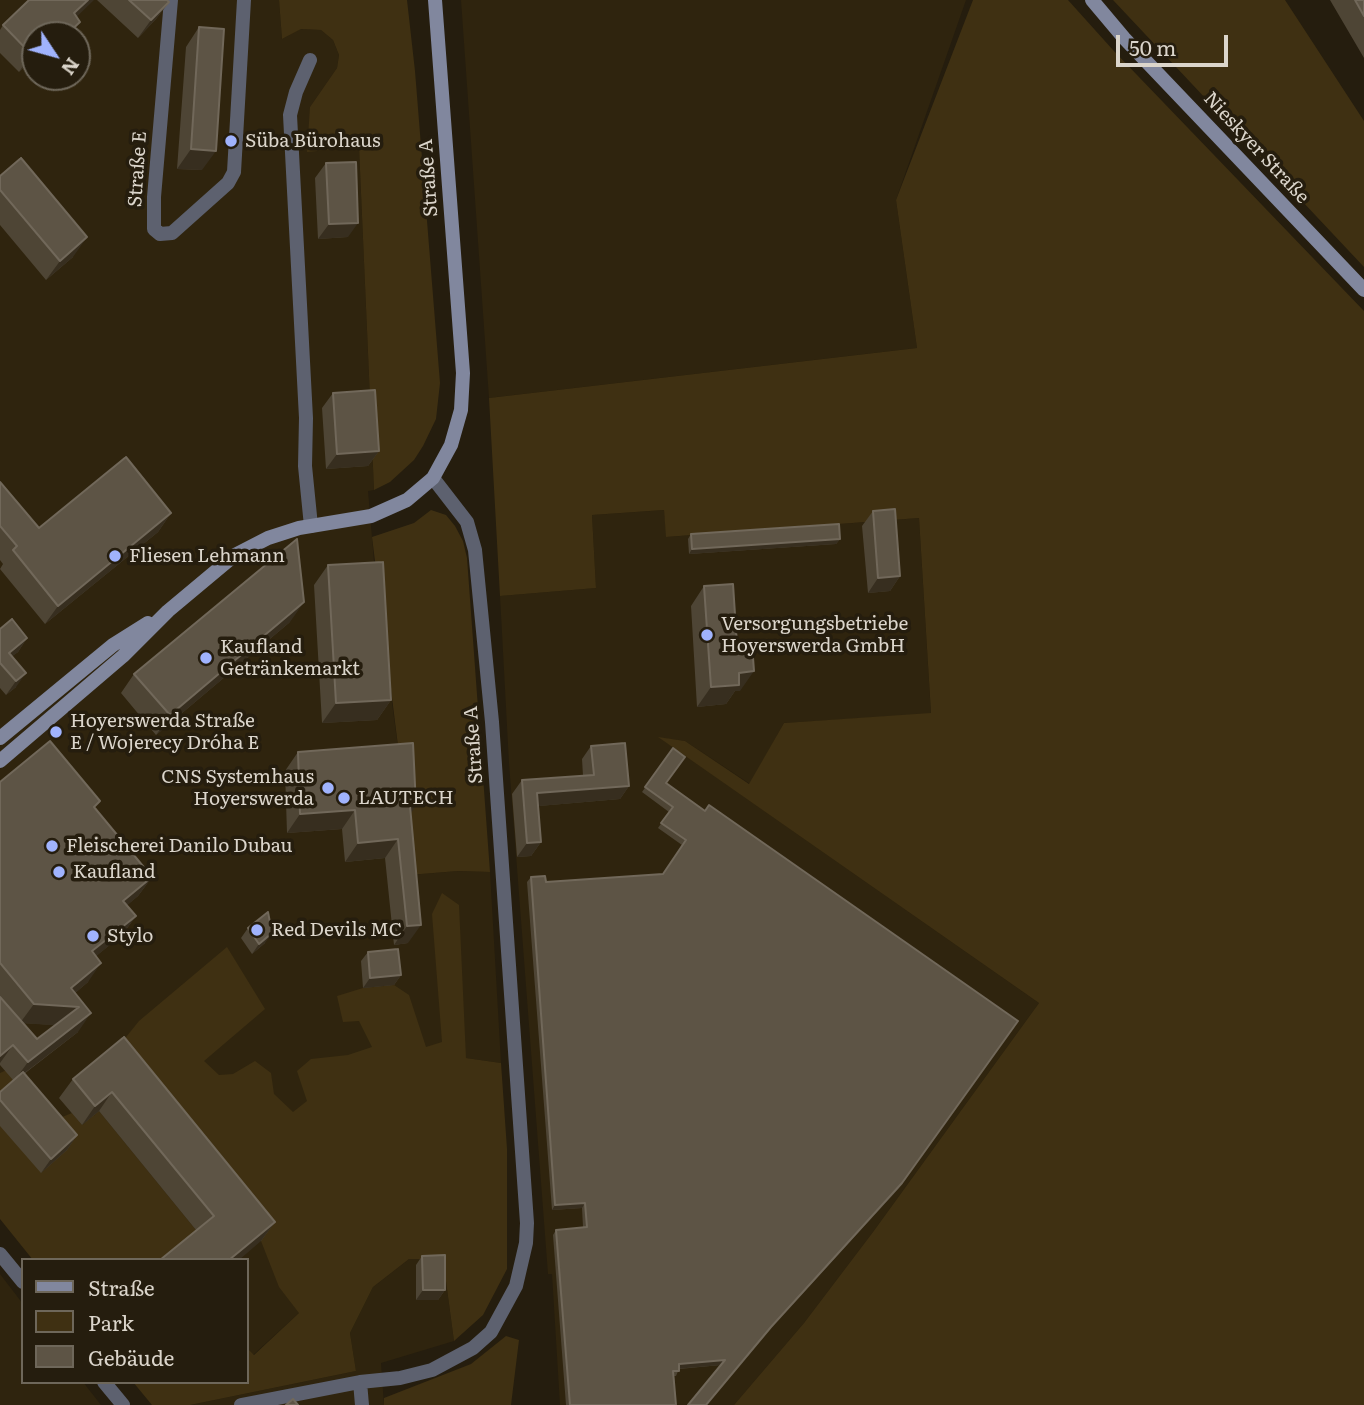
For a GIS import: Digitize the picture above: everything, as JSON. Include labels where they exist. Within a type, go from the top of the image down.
[{"type":"street","name":"Straße E","points":[[171,0],[154,197],[154,229],[160,234],[172,233],[228,183],[234,172],[244,0]]},
{"type":"street","name":"Straße A","points":[[241,1405],[360,1382],[400,1378],[432,1370],[473,1348],[491,1332],[508,1303],[516,1286],[526,1243],[527,1223],[492,722],[475,550],[467,522],[432,478],[451,445],[461,410],[463,373],[435,0]]},
{"type":"street","name":"Nieskyer Straße","points":[[1092,0],[1124,38],[1364,290]]},
{"type":"street","points":[[310,60],[296,92],[290,115],[306,418],[305,467],[312,526]]},
{"type":"street","points":[[0,761],[124,656],[168,611],[235,555],[268,538],[312,526],[372,516],[407,500],[432,478]]},
{"type":"street","points":[[0,738],[113,645],[168,611]]},
{"type":"street","points":[[0,1254],[21,1280]]},
{"type":"street","points":[[360,1382],[362,1405]]},
{"type":"street","points":[[106,1384],[123,1405]]},
{"type":"shaded area","points":[[0,0],[279,0],[282,39],[300,29],[321,30],[333,40],[339,55],[337,68],[310,107],[359,147],[374,490],[368,491],[376,585],[400,762],[409,875],[458,871],[490,872],[501,1063],[466,1058],[299,1313],[253,1355],[248,1349],[248,1258],[161,1258],[0,1132]]},
{"type":"shaded area","points":[[461,0],[966,0],[896,200],[917,348],[489,398]]},
{"type":"shaded area","points":[[664,510],[667,537],[919,518],[931,714],[784,723],[750,784],[685,741],[660,738],[1039,1003],[804,1323],[734,1405],[560,1405],[552,1274],[548,1274],[509,763],[500,596],[596,588],[592,515]]},
{"type":"shaded area","points":[[409,1259],[443,1259],[454,1341],[381,1363],[384,1405],[190,1405],[356,1371],[350,1333],[373,1287]]},
{"type":"shaded area","points":[[0,1274],[21,1301],[21,1384],[85,1384],[101,1405],[0,1405]]},
{"type":"green space","points":[[279,0],[407,0],[440,383],[436,419],[423,446],[414,460],[390,482],[374,490],[359,147],[307,152],[310,107],[337,68],[339,55],[333,40],[321,30],[301,29],[282,39]]},
{"type":"green space","points":[[973,0],[1068,0],[1364,311],[1364,1405],[734,1405],[804,1323],[1039,1003],[658,737],[685,741],[749,784],[784,723],[931,713],[919,518],[666,537],[664,510],[592,515],[596,588],[500,596],[489,398],[917,348],[896,200]]},
{"type":"green space","points":[[1113,0],[1285,0],[1364,121],[1364,267]]},
{"type":"green space","points":[[431,510],[446,515],[455,526],[463,541],[467,558],[490,872],[458,871],[409,875],[400,762],[372,537],[414,523]]},
{"type":"green space","points":[[442,893],[459,905],[466,1058],[501,1063],[507,1149],[507,1269],[483,1315],[454,1341],[443,1259],[409,1259],[373,1287],[350,1333],[356,1371],[190,1405],[152,1405],[135,1384],[248,1384],[248,1349],[254,1355],[299,1313],[279,1287],[261,1241],[110,1057],[139,1021],[227,947],[265,1009],[204,1061],[219,1075],[233,1074],[255,1061],[271,1073],[274,1094],[293,1112],[307,1101],[297,1071],[311,1059],[348,1055],[372,1047],[359,1021],[343,1022],[337,996],[363,988],[394,985],[409,995],[426,1047],[442,1042],[432,914]]},
{"type":"green space","points":[[13,1067],[45,1124],[72,1113],[82,1125],[99,1111],[200,1235],[167,1258],[31,1258],[0,1219],[0,1073]]},
{"type":"green space","points":[[506,1336],[519,1340],[511,1405],[384,1405],[384,1398],[471,1364]]},
{"type":"building","points":[[29,0],[88,0],[74,13],[79,21],[21,21],[21,44],[3,25]]},
{"type":"building","points":[[129,0],[167,0],[169,2],[151,20]]},
{"type":"building","points":[[1355,0],[1364,0],[1364,16]]},
{"type":"building","points":[[199,27],[224,29],[216,151],[191,149]]},
{"type":"building","points":[[21,158],[87,237],[60,261],[0,190],[0,176]]},
{"type":"building","points":[[356,162],[358,223],[329,224],[326,163]]},
{"type":"building","points":[[375,390],[379,451],[337,454],[333,393]]},
{"type":"building","points":[[126,457],[171,513],[58,606],[13,550],[17,546],[0,526],[0,482],[39,528]]},
{"type":"building","points":[[895,509],[900,576],[878,578],[873,511]]},
{"type":"building","points":[[839,524],[840,539],[692,549],[691,534]]},
{"type":"building","name":"Kaufland Getränkemarkt","points":[[297,539],[304,602],[170,715],[134,674]]},
{"type":"building","points":[[383,562],[391,700],[336,703],[328,565]]},
{"type":"building","points":[[733,584],[737,645],[752,644],[754,671],[739,673],[739,685],[711,687],[704,586]]},
{"type":"building","points":[[12,619],[27,638],[9,653],[26,673],[16,681],[0,663],[0,629]]},
{"type":"building","name":"Kaufland","points":[[50,741],[100,801],[94,807],[152,877],[123,901],[136,916],[92,951],[101,963],[71,988],[91,1013],[28,1062],[13,1045],[0,1056],[0,997],[37,1039],[79,1007],[34,1004],[0,963],[0,782]]},
{"type":"building","points":[[413,743],[416,806],[410,806],[421,925],[407,926],[398,839],[358,843],[355,810],[300,814],[298,752]]},
{"type":"building","points":[[625,743],[629,786],[537,793],[541,842],[527,843],[522,780],[594,775],[591,746]]},
{"type":"building","points":[[673,748],[685,757],[666,783],[705,811],[709,805],[1018,1021],[902,1183],[771,1327],[706,1405],[688,1405],[725,1360],[679,1364],[679,1371],[673,1371],[676,1405],[570,1405],[556,1230],[587,1227],[585,1203],[555,1205],[531,877],[545,876],[546,882],[663,874],[686,840],[661,823],[673,807],[645,787]]},
{"type":"building","points":[[268,912],[272,933],[259,944],[248,928]]},
{"type":"building","points":[[398,949],[401,975],[370,978],[368,952]]},
{"type":"building","points":[[124,1037],[275,1222],[231,1258],[162,1258],[214,1216],[112,1092],[95,1106],[73,1079]]},
{"type":"building","points":[[23,1072],[77,1135],[51,1159],[0,1100],[0,1092]]},
{"type":"building","points":[[445,1255],[445,1290],[423,1290],[422,1256]]},
{"type":"building","points":[[293,1399],[298,1405],[286,1405]]},
{"type":"place","name":"Süba Bürohaus","points":[[231,141]]},
{"type":"place","name":"Fliesen Lehmann","points":[[115,556]]},
{"type":"place","name":"Versorgungsbetriebe Hoyerswerda GmbH","points":[[707,635]]},
{"type":"place","name":"Kaufland Getränkemarkt","points":[[206,658]]},
{"type":"place","name":"Hoyerswerda Straße E / Wojerecy Dróha E","points":[[56,732]]},
{"type":"place","name":"CNS Systemhaus Hoyerswerda","points":[[328,788]]},
{"type":"place","name":"LAUTECH","points":[[344,798]]},
{"type":"place","name":"Fleischerei Danilo Dubau","points":[[52,846]]},
{"type":"place","name":"Kaufland","points":[[59,872]]},
{"type":"place","name":"Red Devils MC","points":[[257,930]]},
{"type":"place","name":"Stylo","points":[[93,936]]}]
